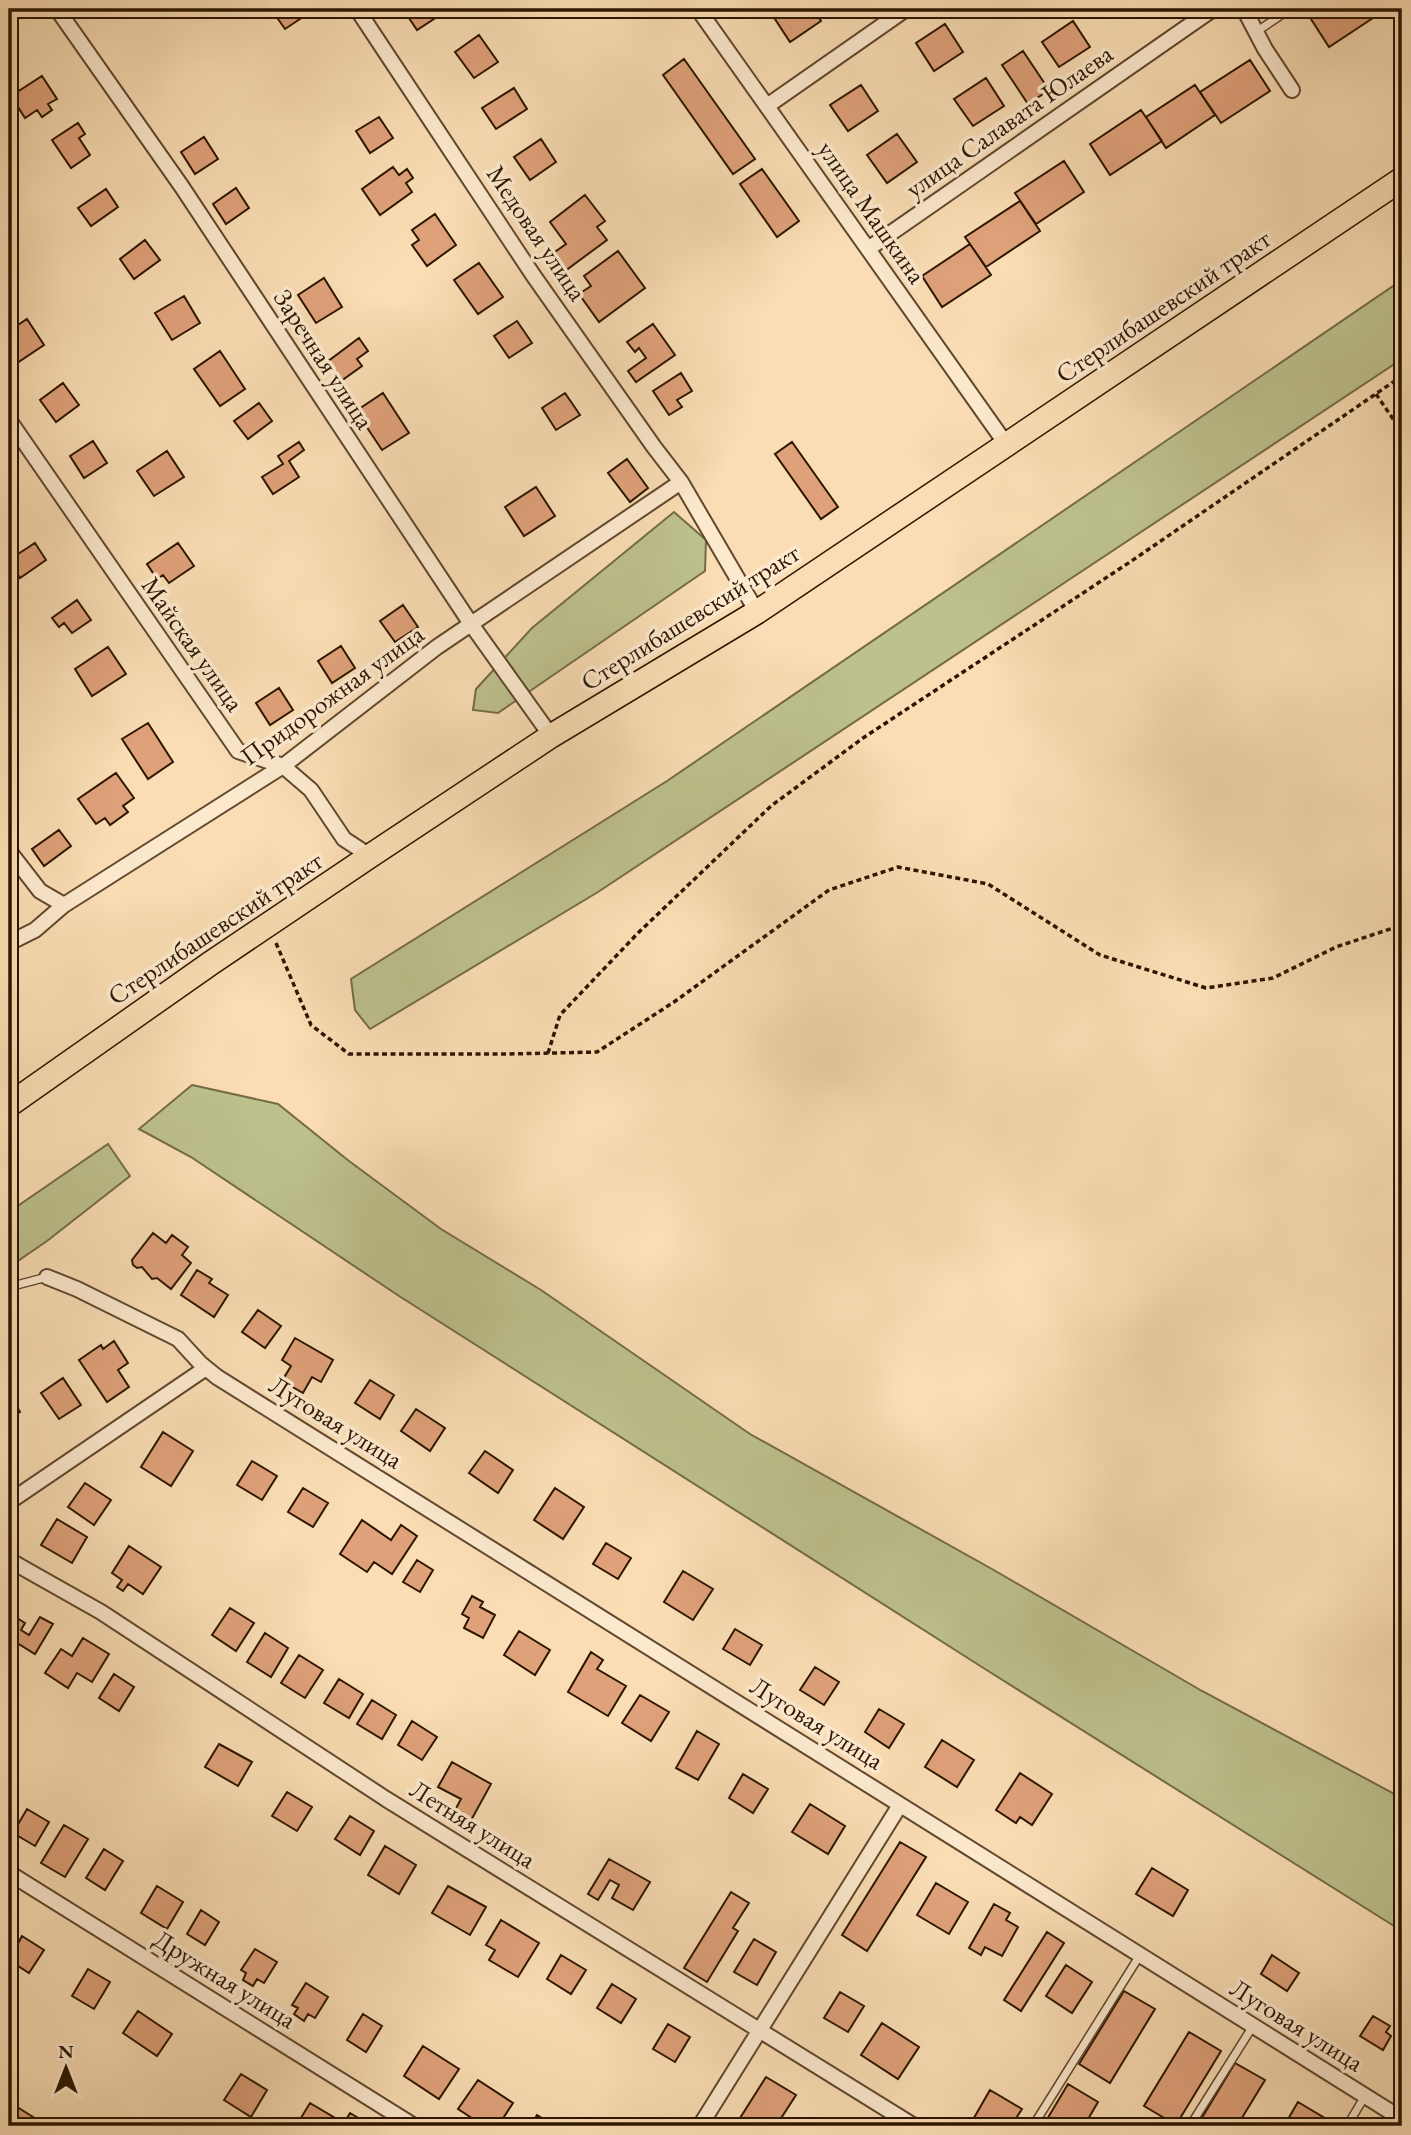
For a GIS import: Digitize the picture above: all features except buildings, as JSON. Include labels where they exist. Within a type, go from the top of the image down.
[{"type":"main road","name":"Стерлибашевский тракт","points":[[9,1105],[370,856],[551,736],[757,611],[1402,179]]},
{"type":"street","name":"Заречная улица","points":[[57,9],[182,187],[471,624],[551,736]]},
{"type":"street","name":"Медовая улица","points":[[357,9],[533,275],[681,482],[757,611]]},
{"type":"street","name":"улица Машкина","points":[[698,9],[1006,444]]},
{"type":"street","points":[[767,106],[905,9]]},
{"type":"street","name":"улица Салавата Юлаева","points":[[868,249],[1213,9]]},
{"type":"street","points":[[1244,9],[1255,32],[1292,90]]},
{"type":"street","name":"Майская улица","points":[[9,421],[237,751],[282,766],[311,790],[344,839],[370,856]]},
{"type":"street","name":"Придорожная улица","points":[[9,943],[35,930],[64,905],[282,766],[437,647],[681,482]]},
{"type":"street","points":[[9,850],[40,891],[64,905]]},
{"type":"street","name":"Луговая улица","points":[[47,1277],[178,1339],[206,1368],[1402,2119]]},
{"type":"street","points":[[9,1502],[206,1368]]},
{"type":"street","name":"Летняя улица","points":[[9,1560],[101,1612],[386,1799],[914,2126]]},
{"type":"street","points":[[700,2126],[900,1805]]},
{"type":"street","name":"Дружная улица","points":[[9,1873],[414,2126]]},
{"type":"lane","points":[[1255,32],[1290,9]]},
{"type":"lane","points":[[9,1287],[47,1277]]},
{"type":"lane","points":[[1033,2126],[1140,1955]]},
{"type":"lane","points":[[1190,2126],[1253,2026]]},
{"type":"lane","points":[[1347,2126],[1365,2096]]},
{"type":"path","points":[[548,1053],[560,1016],[638,933],[771,806],[863,738],[1130,562],[1402,376]]},
{"type":"path","points":[[1376,394],[1402,432]]},
{"type":"path","points":[[268,925],[311,1025],[349,1054],[597,1052],[674,1002],[829,890],[898,867],[988,884],[1100,955],[1206,988],[1273,978],[1336,947],[1402,925]]},
{"type":"green space","points":[[1402,280],[1402,359],[598,892],[370,1029],[355,1010],[351,979],[667,781]]},
{"type":"green space","points":[[674,512],[706,540],[705,571],[498,713],[473,710],[476,689],[532,628]]},
{"type":"green space","points":[[192,1085],[278,1104],[441,1229],[541,1290],[750,1434],[992,1569],[1202,1691],[1402,1798],[1402,1931],[399,1296],[191,1157],[139,1129]]},
{"type":"green space","points":[[108,1144],[130,1176],[9,1267],[9,1212]]}]
